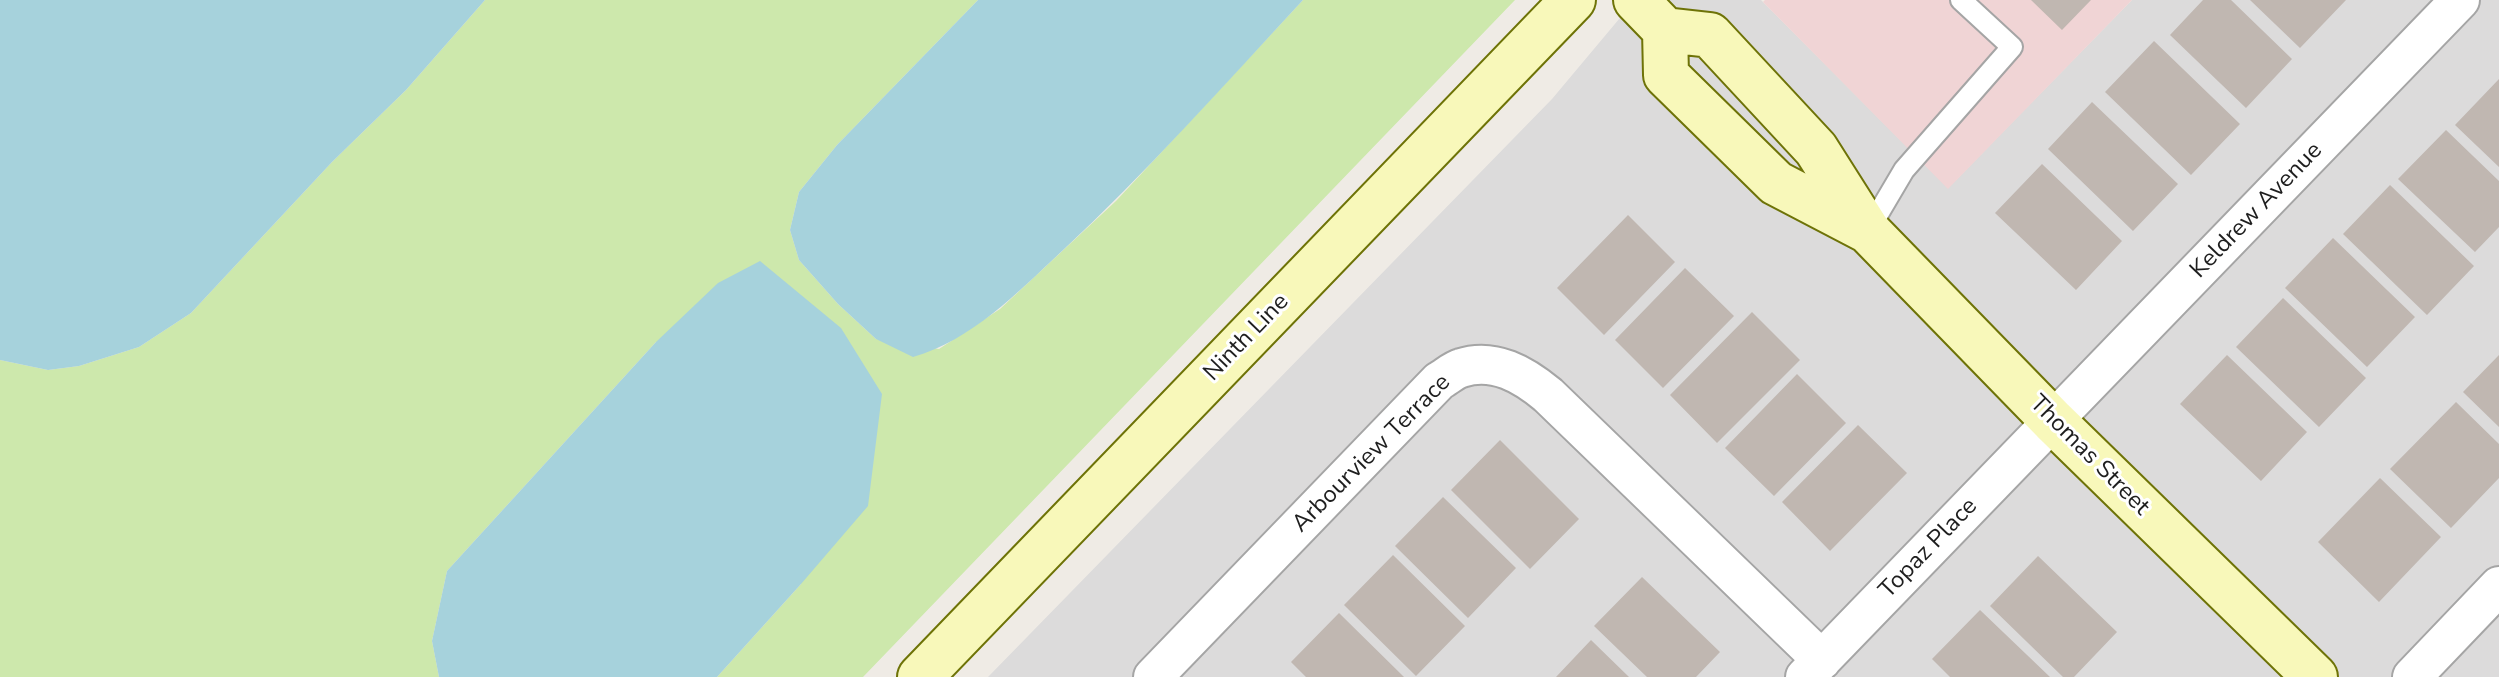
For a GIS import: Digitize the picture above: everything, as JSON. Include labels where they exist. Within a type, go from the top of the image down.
[{"type":"street","name":"Ninth Line","points":[[920,677],[1573,0]]},
{"type":"street","name":"Keldrew Avenue","points":[[2053,421],[2460,0]]},
{"type":"street","name":"Thomas Street","points":[[1650,15],[1666,75],[1776,183],[1868,231]]},
{"type":"street","name":"Thomas Street","points":[[1650,15],[1710,35],[1816,149],[1868,231],[2053,421],[2315,677]]},
{"type":"street","name":"Arbourview Terrace","points":[[1153,677],[1439,381],[1461,368],[1485,365],[1506,368],[1528,378],[1814,668]]},
{"type":"street","name":"Topaz Place","points":[[1814,668],[2053,421]]},
{"type":"street","points":[[2412,677],[2499,586]]},
{"type":"lane","points":[[1868,231],[1904,170],[2012,47],[1961,0]]},
{"type":"shaded area","points":[[1635,0],[1761,0],[1948,188],[2132,0],[2499,0],[2499,677],[988,677],[1552,99]]},
{"type":"shaded area","points":[[2132,0],[1948,189],[1763,2]]},
{"type":"green space","points":[[485,0],[978,0],[837,145],[799,192],[790,230],[799,260],[838,304],[876,339],[939,349],[1000,309],[1116,201],[1303,0],[1515,0],[863,677],[717,677],[801,584],[656,342],[447,571],[432,641],[439,677],[0,677],[0,360],[48,370],[79,366],[139,347],[191,313],[332,162],[406,90]]},
{"type":"water","points":[[0,0],[485,0],[406,90],[332,162],[191,313],[139,347],[79,366],[48,370],[0,360]]},
{"type":"water","points":[[978,0],[1303,0],[1154,160],[1028,283],[974,327],[913,357],[876,339],[838,304],[799,260],[790,230],[799,192],[837,145]]},
{"type":"water","points":[[760,261],[841,328],[882,394],[868,506],[717,677],[439,677],[432,641],[447,571],[656,342],[718,283]]},
{"type":"building","points":[[2031,0],[2091,0],[2062,30]]},
{"type":"building","points":[[2203,0],[2231,0],[2292,59],[2246,108],[2170,35]]},
{"type":"building","points":[[2250,0],[2346,0],[2300,48]]},
{"type":"building","points":[[2154,41],[2240,124],[2191,175],[2105,92]]},
{"type":"building","points":[[2499,79],[2499,167],[2455,125]]},
{"type":"building","points":[[2092,102],[2178,184],[2133,231],[2048,149]]},
{"type":"building","points":[[2446,130],[2499,181],[2499,227],[2475,252],[2398,179]]},
{"type":"building","points":[[2042,164],[2122,241],[2076,290],[1995,213]]},
{"type":"building","points":[[2390,185],[2474,266],[2427,315],[2343,234]]},
{"type":"building","points":[[1628,215],[1675,262],[1604,335],[1557,288]]},
{"type":"building","points":[[2333,238],[2415,317],[2367,367],[2285,288]]},
{"type":"building","points":[[1685,268],[1734,316],[1663,388],[1615,340]]},
{"type":"building","points":[[2283,298],[2366,378],[2319,427],[2236,347]]},
{"type":"building","points":[[1752,312],[1800,360],[1717,443],[1670,395]]},
{"type":"building","points":[[2227,355],[2307,432],[2261,481],[2180,404]]},
{"type":"building","points":[[2499,355],[2499,427],[2463,392]]},
{"type":"building","points":[[1797,374],[1846,423],[1774,496],[1725,448]]},
{"type":"building","points":[[2456,402],[2499,444],[2499,478],[2451,528],[2390,469]]},
{"type":"building","points":[[1858,425],[1907,473],[1830,551],[1782,502]]},
{"type":"building","points":[[1500,440],[1579,519],[1530,569],[1451,490]]},
{"type":"building","points":[[2380,478],[2441,537],[2379,602],[2318,542]]},
{"type":"building","points":[[1443,497],[1516,568],[1468,618],[1395,546]]},
{"type":"building","points":[[1393,555],[1465,626],[1416,676],[1344,605]]},
{"type":"building","points":[[2038,556],[2117,632],[2074,677],[2063,677],[1990,606]]},
{"type":"building","points":[[1642,577],[1720,652],[1696,677],[1647,677],[1594,626]]},
{"type":"building","points":[[1980,610],[2050,677],[1950,677],[1932,659]]},
{"type":"building","points":[[1339,613],[1404,677],[1306,677],[1291,662]]},
{"type":"building","points":[[1591,640],[1629,677],[1556,677]]}]
